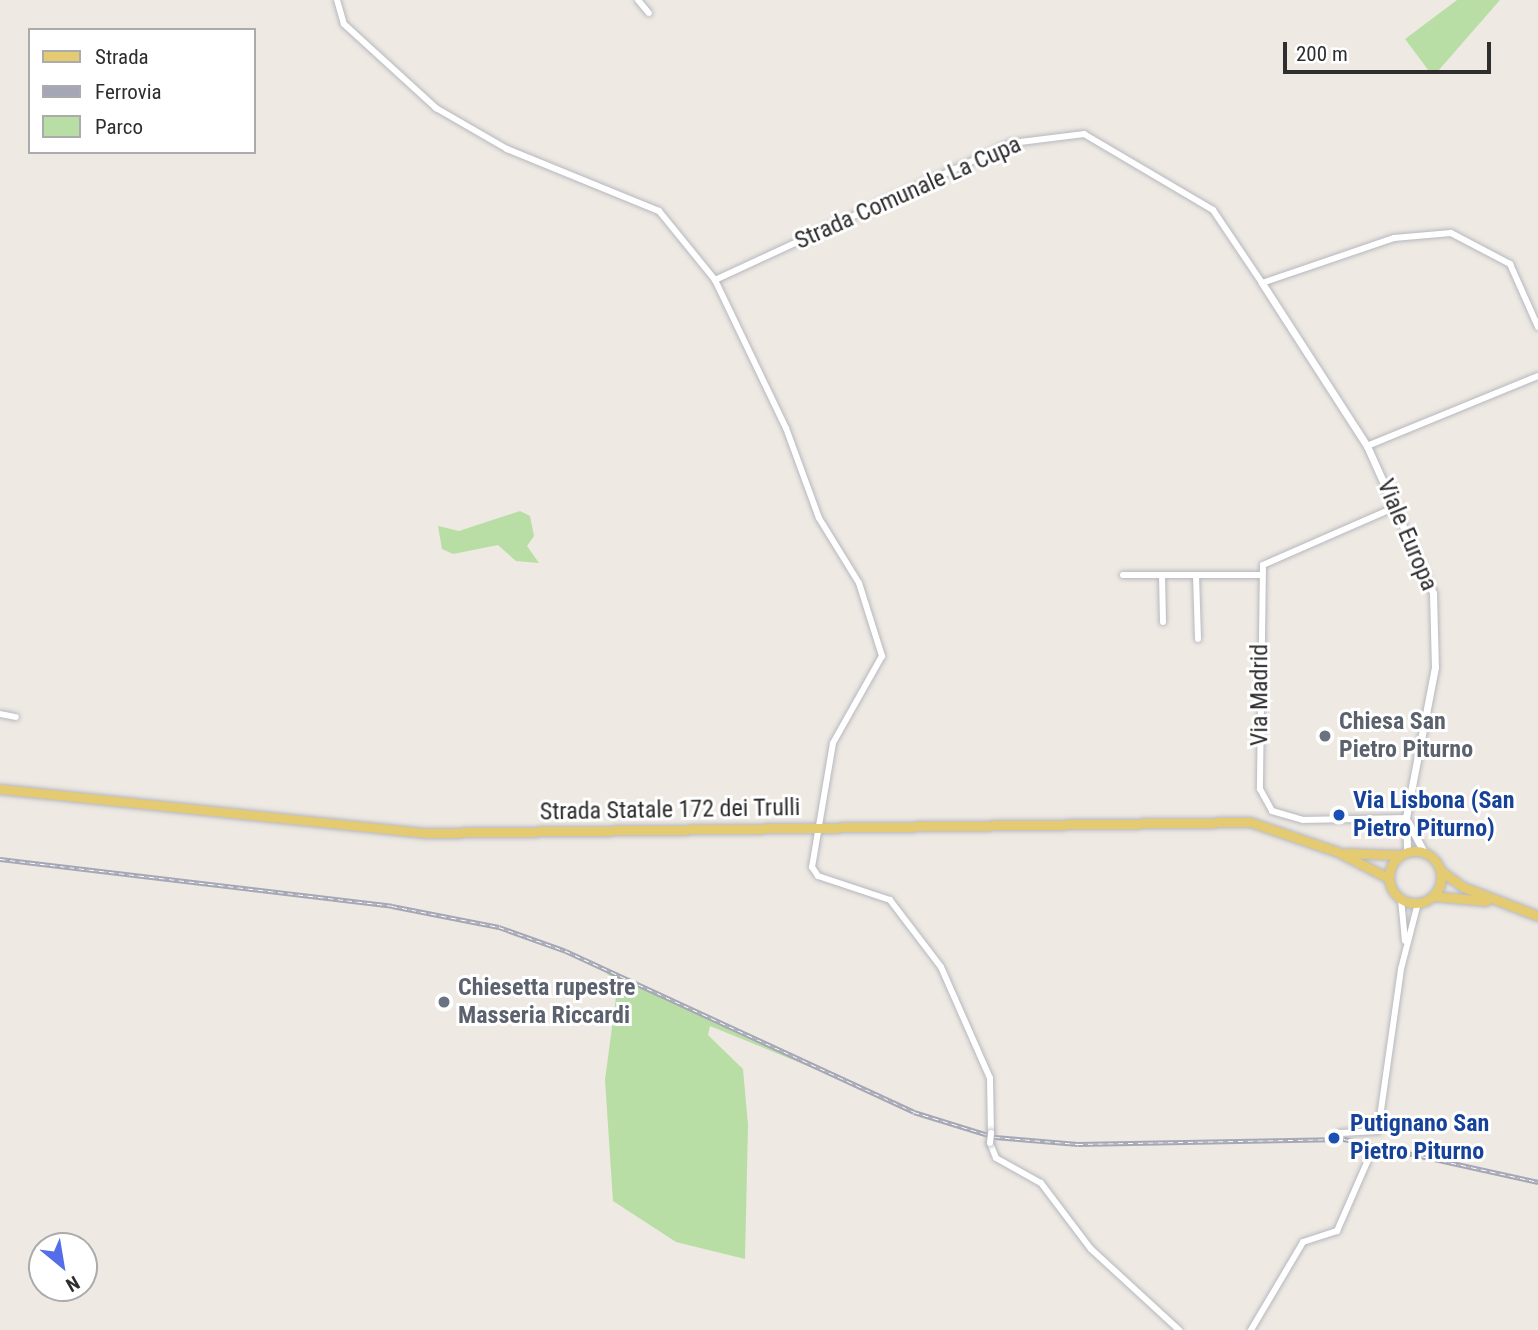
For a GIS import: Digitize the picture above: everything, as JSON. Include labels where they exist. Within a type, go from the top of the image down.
[{"type":"main road","name":"Strada Statale 172 dei Trulli","points":[[0,789],[425,833],[1250,822],[1338,852],[1388,878]]},
{"type":"main road","name":"Strada Statale 172 dei Trulli","points":[[1338,852],[1403,853]]},
{"type":"main road","points":[[1502,904],[1433,896],[1418,903],[1401,900],[1388,878],[1403,853],[1424,852],[1441,871],[1502,904],[1538,916]]},
{"type":"main road","points":[[1433,896],[1441,871]]},
{"type":"street","points":[[337,0],[344,24],[436,108],[507,149],[659,211],[715,280],[786,428],[819,518],[859,583],[882,656],[836,734],[815,827],[815,873],[890,900],[941,967],[990,1078],[990,1143],[996,1158],[1041,1183],[1091,1249],[1179,1330]]},
{"type":"street","points":[[638,0],[649,13]]},
{"type":"street","name":"Strada Comunale La Cupa","points":[[715,280],[1012,143],[1058,134],[1084,134],[1213,210],[1262,283]]},
{"type":"street","points":[[1262,283],[1394,238],[1451,233],[1510,264],[1538,327]]},
{"type":"street","name":"Viale Europa","points":[[1262,283],[1367,446],[1424,562],[1438,624],[1406,818],[1403,853]]},
{"type":"street","points":[[1367,446],[1538,376]]},
{"type":"street","points":[[1123,575],[1260,575],[1268,562],[1398,506]]},
{"type":"street","points":[[1162,575],[1163,622]]},
{"type":"street","name":"Via Madrid","points":[[1260,575],[1260,789],[1272,811],[1303,820],[1406,818]]},
{"type":"street","points":[[1196,576],[1198,639]]},
{"type":"street","points":[[0,714],[16,717]]},
{"type":"street","points":[[1406,818],[1424,852]]},
{"type":"street","points":[[1401,900],[1405,953]]},
{"type":"street","points":[[1340,1133],[1378,1131],[1405,953],[1418,903]]},
{"type":"street","points":[[1251,1330],[1303,1242],[1337,1231],[1368,1160]]},
{"type":"green space","points":[[1457,0],[1500,0],[1438,71],[1429,71],[1405,39]]},
{"type":"green space","points":[[520,511],[530,516],[534,536],[527,546],[539,563],[516,561],[498,545],[453,554],[442,549],[438,526],[459,531]]},
{"type":"green space","points":[[599,966],[815,1069],[710,1026],[708,1035],[743,1069],[748,1125],[745,1259],[676,1242],[613,1201],[605,1080],[616,997],[612,978]]},
{"type":"railway","points":[[0,859],[392,906],[499,927],[566,951],[914,1112],[995,1137],[1078,1144],[1344,1139],[1538,1182]]},
{"type":"place","name":"Chiesa San Pietro Piturno","points":[[1325,736]]},
{"type":"place","name":"Via Lisbona (San Pietro Piturno)","points":[[1339,815]]},
{"type":"place","name":"Chiesetta rupestre Masseria Riccardi","points":[[444,1002]]},
{"type":"place","name":"Putignano San Pietro Piturno","points":[[1334,1138]]}]
